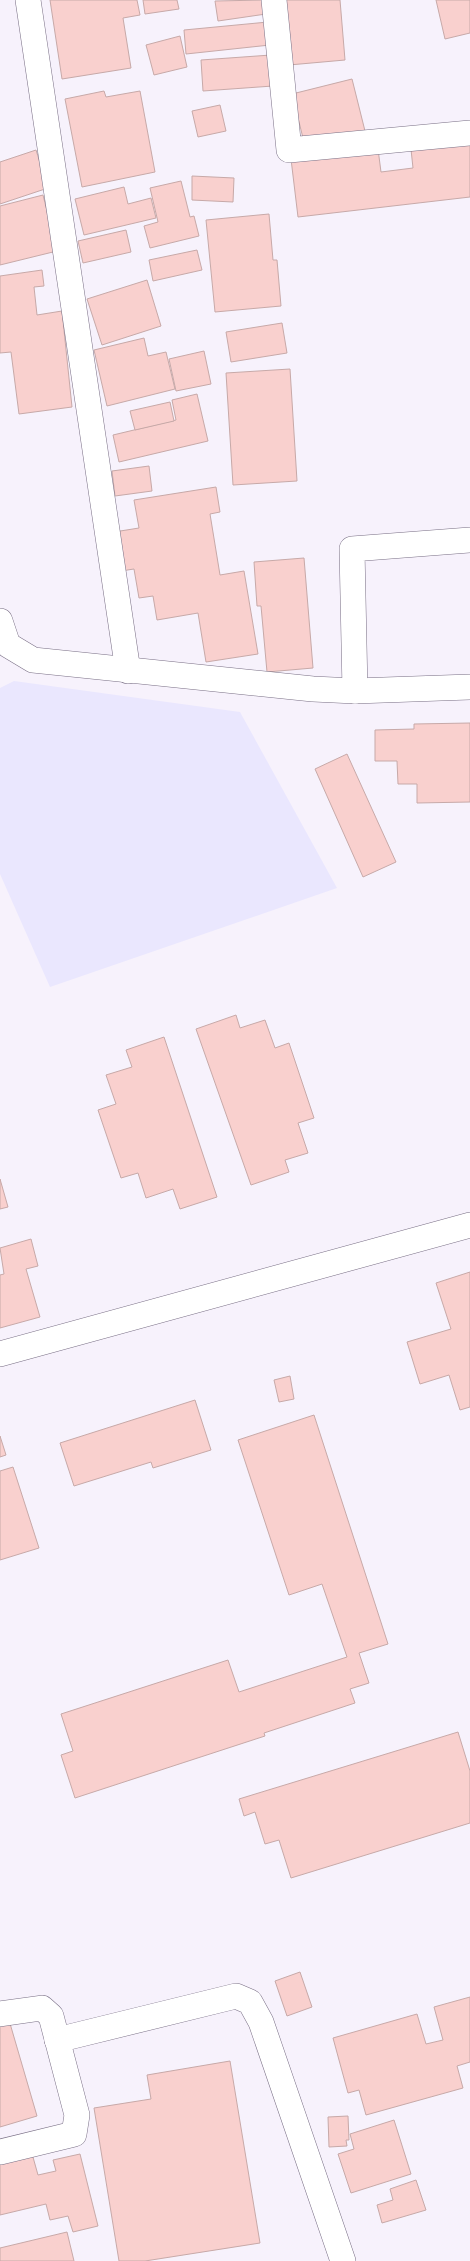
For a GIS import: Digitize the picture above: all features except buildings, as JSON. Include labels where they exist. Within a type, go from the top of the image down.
[{"type":"street","points":[[28,0],[128,671]]},
{"type":"street","points":[[274,0],[289,150],[470,133]]},
{"type":"street","points":[[355,691],[352,549],[470,540]]},
{"type":"street","points":[[0,621],[8,645],[33,660],[128,671],[355,691],[470,687]]},
{"type":"street","points":[[0,1354],[470,1225]]},
{"type":"street","points":[[57,2040],[236,1996],[250,2002],[261,2022],[343,2261]]},
{"type":"street","points":[[0,2014],[42,2008],[51,2016],[76,2115],[74,2134],[0,2152]]},
{"type":"shaded area","points":[[14,681],[240,712],[337,888],[50,987],[0,874],[0,688]]}]
